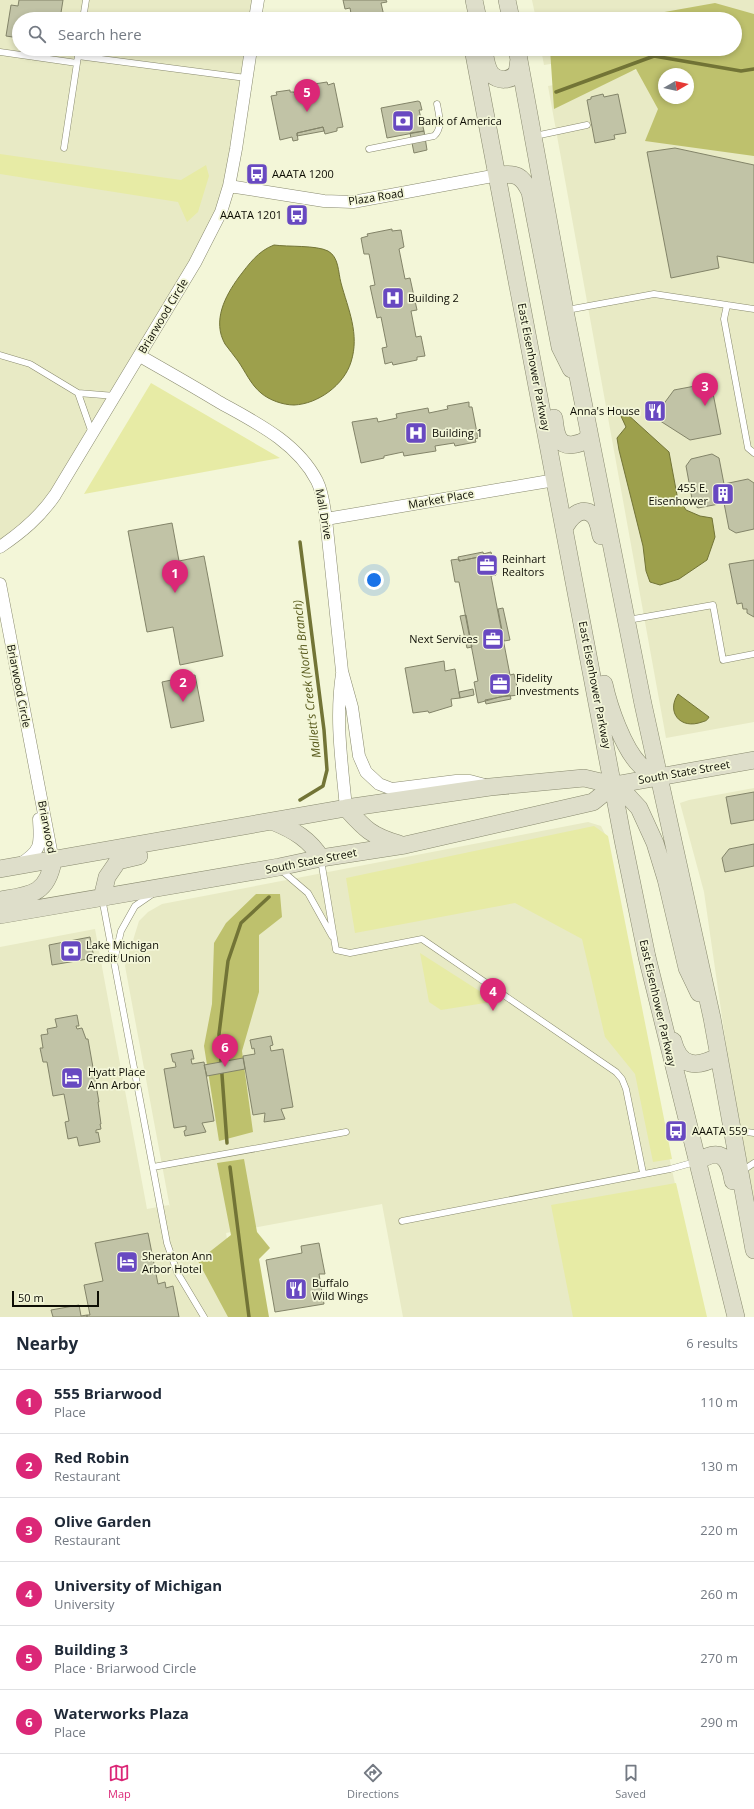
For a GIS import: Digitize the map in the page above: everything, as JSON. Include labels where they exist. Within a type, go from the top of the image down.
[{"type":"main road","points":[[464,0],[466,12]]},
{"type":"main road","points":[[474,0],[477,12]]},
{"type":"main road","name":"East Eisenhower Parkway","points":[[474,56],[614,785],[623,840],[647,957],[736,1317]]},
{"type":"main road","points":[[485,56],[487,66],[491,74],[498,79],[504,80],[510,78],[517,72],[518,56]]},
{"type":"main road","points":[[518,56],[565,311],[658,777],[712,1018],[733,1130],[747,1167],[754,1248]]},
{"type":"main road","points":[[498,175],[515,174],[526,184],[530,192],[560,347],[580,387]]},
{"type":"main road","points":[[518,281],[532,310],[558,438],[564,443],[576,444],[588,439],[589,431]]},
{"type":"main road","points":[[564,529],[569,519],[576,513],[586,512],[593,515],[598,523],[627,673],[643,704]]},
{"type":"main road","points":[[570,557],[587,596],[605,688],[612,710],[628,746],[639,764],[658,777]]},
{"type":"main road","name":"South State Street","points":[[7,868],[274,822],[346,808],[490,787],[584,778],[614,785],[754,760]]},
{"type":"main road","points":[[614,785],[627,795],[639,808],[655,843],[666,879],[687,968],[712,1018]]},
{"type":"main road","name":"South State Street","points":[[0,915],[279,868],[321,858],[405,845],[593,802],[614,785]]},
{"type":"main road","points":[[346,808],[364,828],[372,834],[380,838],[405,845]]},
{"type":"main road","points":[[274,822],[301,835],[321,858]]},
{"type":"main road","points":[[102,898],[107,877],[118,861],[181,846],[221,831]]},
{"type":"main road","points":[[623,840],[640,890],[673,1044],[681,1059],[690,1064],[699,1064],[719,1056]]},
{"type":"main road","points":[[0,900],[32,894],[46,884],[51,872],[53,861]]},
{"type":"main road","points":[[697,1162],[713,1154],[720,1154],[729,1163],[741,1227],[754,1248]]},
{"type":"street","points":[[256,12],[258,0]]},
{"type":"street","name":"Briarwood Circle","points":[[0,547],[24,531],[47,506],[140,356],[195,263],[221,212],[229,186],[250,56]]},
{"type":"street","name":"Plaza Road","points":[[229,186],[324,201],[353,202],[498,175]]},
{"type":"street","name":"Mall Drive","points":[[140,356],[264,427],[291,447],[306,463],[317,481],[322,494],[326,519],[342,671],[352,707],[358,756],[371,779],[386,788],[392,789],[456,781],[470,781],[490,787]]},
{"type":"street","name":"Market Place","points":[[326,519],[555,480]]},
{"type":"street","name":"Briarwood Circle","points":[[0,584],[39,788]]},
{"type":"street","name":"Mall Drive","points":[[342,671],[338,696],[338,722],[346,808]]},
{"type":"street","name":"Briarwood","points":[[39,788],[53,861]]},
{"type":"street","name":"Briarwood","points":[[7,868],[33,856],[40,845],[39,788]]},
{"type":"lane","points":[[84,12],[86,0]]},
{"type":"lane","points":[[0,52],[12,54]]},
{"type":"lane","points":[[28,56],[77,63]]},
{"type":"lane","points":[[64,148],[78,56]]},
{"type":"lane","points":[[104,56],[246,78]]},
{"type":"lane","points":[[369,149],[434,136],[438,132],[440,126],[437,104]]},
{"type":"lane","points":[[533,136],[587,125]]},
{"type":"lane","points":[[565,311],[654,294],[754,309]]},
{"type":"lane","points":[[728,305],[724,319],[748,448],[754,452]]},
{"type":"lane","points":[[0,355],[30,364],[78,393],[115,396]]},
{"type":"lane","points":[[78,393],[93,434]]},
{"type":"lane","points":[[626,620],[713,605],[723,660],[754,654]]},
{"type":"lane","points":[[321,858],[336,950],[350,953],[422,939],[616,1072],[622,1079],[626,1089],[642,1174]]},
{"type":"lane","points":[[279,868],[308,893],[335,941]]},
{"type":"lane","points":[[114,960],[121,931],[135,906],[162,887]]},
{"type":"lane","points":[[102,898],[167,1243],[177,1272],[204,1317]]},
{"type":"lane","points":[[733,1130],[754,1134]]},
{"type":"lane","points":[[153,1167],[346,1132]]},
{"type":"lane","points":[[402,1221],[670,1169],[697,1162]]},
{"type":"shaded area","points":[[0,0],[258,0],[256,12],[12,12],[12,56],[250,56],[221,212],[55,495],[0,547]]},
{"type":"shaded area","points":[[532,0],[754,0],[754,33],[742,24],[742,12],[535,12]]},
{"type":"shaded area","points":[[715,3],[754,14],[754,156],[645,141],[658,109],[636,69],[554,109],[550,56],[742,56],[742,12],[664,12]]},
{"type":"shaded area","points":[[542,56],[602,56],[544,65]]},
{"type":"shaded area","points":[[704,58],[754,141],[754,722],[666,738],[548,86]]},
{"type":"shaded area","points":[[0,154],[181,180],[206,165],[209,176],[198,212],[187,222],[178,202],[0,174]]},
{"type":"shaded area","points":[[274,245],[323,249],[332,254],[338,265],[341,283],[350,312],[354,332],[351,362],[343,378],[329,392],[303,404],[290,405],[281,403],[268,398],[257,390],[225,344],[221,335],[220,318],[229,292],[254,258]]},
{"type":"shaded area","points":[[151,383],[280,458],[84,494]]},
{"type":"shaded area","points":[[626,413],[669,452],[677,495],[686,510],[700,516],[712,518],[715,537],[707,560],[679,579],[660,585],[650,582],[646,571],[643,546],[619,450],[617,438],[626,427],[620,414]]},
{"type":"shaded area","points":[[678,694],[709,717],[704,721],[694,724],[687,724],[677,718],[674,707]]},
{"type":"shaded area","points":[[754,788],[754,1239],[704,892],[680,803]]},
{"type":"shaded area","points":[[588,822],[601,826],[607,838],[667,1147],[704,1317],[403,1317],[382,1204],[226,1233],[241,1317],[0,1317],[0,947],[95,929],[147,1209],[169,1205],[170,1208],[125,966],[139,921],[148,912],[162,904]]},
{"type":"shaded area","points":[[594,826],[608,836],[672,1159],[653,1162],[635,1074],[605,1037],[582,939],[515,903],[355,933],[346,878]]},
{"type":"shaded area","points":[[256,894],[280,894],[282,917],[259,935],[259,992],[242,1051],[253,1132],[219,1141],[204,1046],[212,1004],[214,943],[226,923]]},
{"type":"shaded area","points":[[420,953],[492,999],[491,1002],[441,1010],[429,1002]]},
{"type":"shaded area","points":[[244,1159],[257,1232],[270,1248],[259,1259],[269,1317],[228,1317],[198,1261],[231,1235],[217,1163]]},
{"type":"shaded area","points":[[676,1183],[707,1317],[573,1317],[551,1205]]},
{"type":"building","points":[[19,0],[63,0],[61,12],[12,12],[12,37],[6,36],[11,5],[18,6]]},
{"type":"building","points":[[343,0],[386,0],[387,2],[381,3],[383,12],[351,12],[350,8],[345,9]]},
{"type":"building","points":[[327,82],[328,85],[334,83],[343,127],[337,128],[337,131],[325,134],[323,127],[297,133],[298,140],[293,141],[292,137],[280,140],[271,96],[277,95],[276,92],[290,90],[290,92],[294,92],[295,95],[311,91],[311,88],[315,87],[314,84]]},
{"type":"building","points":[[311,88],[311,91],[295,95],[294,92]]},
{"type":"building","points":[[603,94],[604,97],[618,94],[626,133],[614,135],[615,139],[595,143],[587,100],[591,99],[591,97]]},
{"type":"building","name":"Bank of America","points":[[418,101],[420,102],[422,110],[419,110],[424,131],[387,138],[381,108]]},
{"type":"building","points":[[323,127],[324,131],[297,136],[297,133]]},
{"type":"building","points":[[424,131],[427,150],[414,153],[410,133]]},
{"type":"building","points":[[675,148],[754,165],[754,263],[717,256],[719,268],[671,278],[647,152]]},
{"type":"building","name":"Building 2","points":[[392,229],[392,231],[401,230],[404,247],[399,249],[405,279],[410,278],[417,310],[411,311],[416,337],[421,336],[425,356],[417,357],[417,360],[393,365],[392,362],[385,364],[382,348],[387,347],[381,317],[377,318],[370,286],[375,285],[369,254],[364,254],[361,238],[368,236],[367,234]]},
{"type":"building","points":[[711,383],[721,434],[690,440],[654,417],[674,390]]},
{"type":"building","name":"Building 1","points":[[469,402],[469,407],[472,407],[478,438],[475,439],[476,442],[455,446],[454,443],[435,446],[436,451],[404,456],[403,452],[361,463],[352,422],[377,418],[378,422],[397,418],[396,414],[428,408],[429,413],[448,409],[447,406]]},
{"type":"building","name":"455 E. Eisenhower","points":[[712,454],[719,458],[724,484],[748,479],[754,483],[754,529],[736,533],[729,529],[724,503],[698,508],[693,504],[686,466],[691,459]]},
{"type":"building","points":[[172,523],[179,561],[204,556],[223,656],[180,665],[173,627],[147,632],[128,531]]},
{"type":"building","points":[[483,552],[484,556],[459,561],[458,557]]},
{"type":"building","points":[[491,552],[496,575],[491,576],[510,675],[514,674],[519,695],[500,697],[478,703],[474,682],[478,681],[459,582],[455,582],[451,560],[459,559],[459,561],[484,556],[483,554]]},
{"type":"building","points":[[754,560],[754,617],[747,613],[747,609],[743,609],[742,603],[737,604],[729,564]]},
{"type":"building","points":[[503,608],[510,640],[504,641],[498,609]]},
{"type":"building","points":[[466,615],[472,647],[467,648],[460,616]]},
{"type":"building","points":[[444,661],[445,671],[455,669],[460,698],[451,699],[452,706],[429,713],[428,711],[413,713],[405,668]]},
{"type":"building","points":[[195,675],[204,721],[171,728],[162,682]]},
{"type":"building","points":[[473,689],[474,695],[460,698],[459,692]]},
{"type":"building","points":[[510,695],[511,699],[486,704],[485,700]]},
{"type":"building","points":[[754,792],[754,820],[731,824],[726,797]]},
{"type":"building","points":[[754,844],[754,866],[725,872],[722,858],[729,849]]},
{"type":"building","name":"Lake Michigan Credit Union","points":[[90,937],[94,958],[52,965],[49,945]]},
{"type":"building","name":"Hyatt Place Ann Arbor","points":[[77,1015],[79,1026],[76,1026],[77,1029],[82,1028],[86,1039],[88,1039],[99,1102],[101,1124],[101,1129],[96,1130],[96,1133],[98,1132],[100,1142],[79,1146],[77,1137],[68,1139],[65,1122],[69,1121],[64,1094],[53,1096],[47,1062],[43,1062],[40,1048],[43,1048],[41,1035],[48,1034],[47,1029],[57,1027],[55,1019]]},
{"type":"building","points":[[271,1036],[273,1045],[270,1046],[271,1051],[283,1049],[293,1107],[281,1109],[285,1119],[264,1122],[265,1113],[253,1115],[243,1056],[255,1054],[250,1040]]},
{"type":"building","points":[[192,1050],[194,1059],[191,1059],[192,1064],[204,1062],[214,1121],[202,1123],[206,1132],[185,1136],[184,1131],[186,1130],[186,1126],[174,1128],[164,1069],[176,1067],[171,1054]]},
{"type":"building","points":[[243,1058],[245,1069],[207,1076],[204,1065]]},
{"type":"building","name":"Sheraton Ann Arbor Hotel","points":[[148,1233],[158,1284],[165,1282],[166,1288],[173,1286],[179,1317],[87,1317],[87,1315],[90,1315],[84,1285],[103,1281],[95,1243]]},
{"type":"building","name":"Buffalo Wild Wings","points":[[319,1243],[325,1274],[319,1274],[324,1304],[275,1312],[266,1260],[302,1253],[301,1246]]},
{"type":"building","points":[[79,1305],[81,1316],[87,1315],[87,1317],[53,1317],[51,1310]]},
{"type":"waterway","name":"Mallett's Creek (North Branch)","points":[[556,92],[654,56],[741,71],[754,69]]},
{"type":"waterway","name":"Mallett's Creek (North Branch)","points":[[300,542],[324,730],[327,770],[323,786],[300,800]]},
{"type":"waterway","name":"Mallett's Creek (North Branch)","points":[[227,1143],[219,1034],[228,961],[241,923],[269,897]]},
{"type":"waterway","name":"Mallett's Creek (North Branch)","points":[[230,1167],[249,1317]]},
{"type":"place","name":"Building 3","points":[[307,112]]},
{"type":"place","name":"Bank of America","points":[[403,121]]},
{"type":"place","name":"AAATA 1200","points":[[257,174]]},
{"type":"place","name":"AAATA 1201","points":[[297,215]]},
{"type":"place","name":"Building 2","points":[[393,298]]},
{"type":"place","name":"Olive Garden","points":[[705,406]]},
{"type":"place","name":"Anna's House","points":[[655,411]]},
{"type":"place","name":"Building 1","points":[[416,433]]},
{"type":"place","name":"455 E. Eisenhower","points":[[723,494]]},
{"type":"place","name":"Reinhart Realtors","points":[[487,565]]},
{"type":"place","name":"555 Briarwood","points":[[175,593]]},
{"type":"place","name":"Next Services","points":[[493,639]]},
{"type":"place","name":"Fidelity Investments","points":[[500,684]]},
{"type":"place","name":"Red Robin","points":[[183,702]]},
{"type":"place","name":"Lake Michigan Credit Union","points":[[71,951]]},
{"type":"place","name":"University of Michigan","points":[[493,1011]]},
{"type":"place","name":"Waterworks Plaza","points":[[225,1067]]},
{"type":"place","name":"Hyatt Place Ann Arbor","points":[[72,1078]]},
{"type":"place","name":"AAATA 559","points":[[676,1131]]},
{"type":"place","name":"Sheraton Ann Arbor Hotel","points":[[127,1262]]},
{"type":"place","name":"Buffalo Wild Wings","points":[[296,1289]]}]
